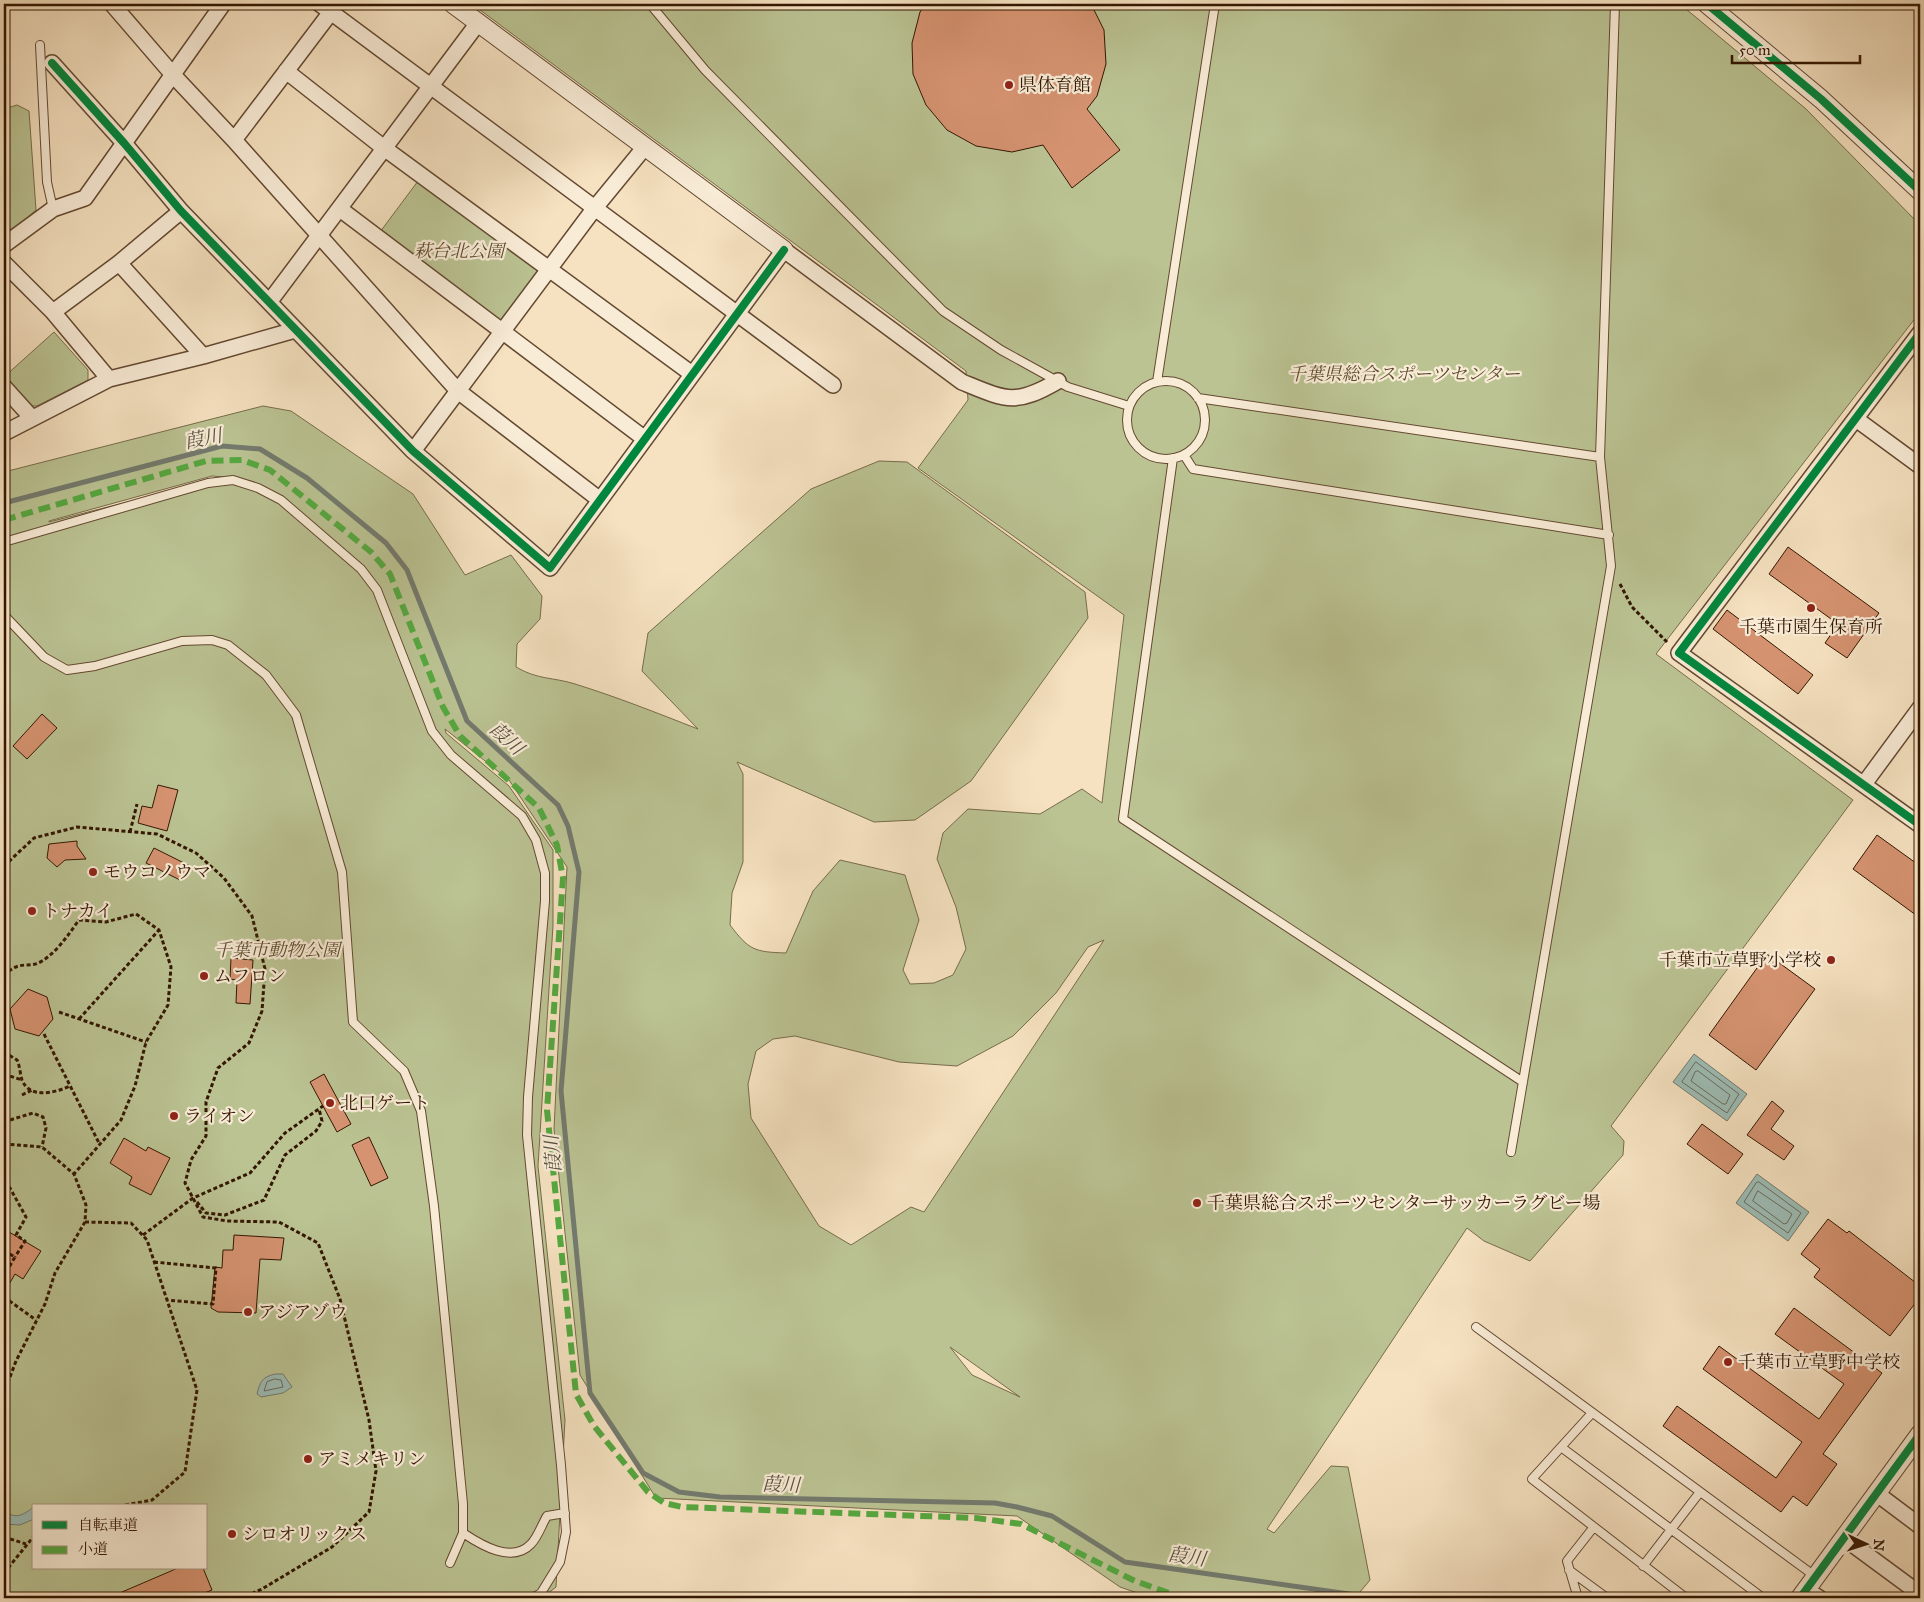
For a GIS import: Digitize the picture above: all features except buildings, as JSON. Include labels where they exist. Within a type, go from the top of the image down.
[{"type":"street","points":[[112,4],[174,76],[234,140],[458,391],[600,500]]},
{"type":"street","points":[[4,245],[53,210],[85,198],[174,76],[223,4]]},
{"type":"street","points":[[453,4],[644,148],[962,382],[993,395],[1018,398],[1034,395],[1058,381]]},
{"type":"street","points":[[1707,4],[1822,99],[1920,191]]},
{"type":"street","points":[[234,140],[286,71],[326,8],[833,385]]},
{"type":"street","points":[[270,301],[478,23]]},
{"type":"street","points":[[52,63],[124,143],[181,212],[270,301],[295,330],[413,451],[550,568],[784,250]]},
{"type":"street","points":[[286,71],[384,148],[692,374]]},
{"type":"street","points":[[413,451],[594,209],[644,148]]},
{"type":"street","points":[[340,209],[645,438]]},
{"type":"street","points":[[53,312],[119,263],[181,212]]},
{"type":"street","points":[[4,263],[53,312],[109,379]]},
{"type":"street","points":[[119,263],[203,356]]},
{"type":"street","points":[[4,433],[109,379],[203,356],[295,330]]},
{"type":"street","points":[[1920,333],[1679,653],[1920,825]]},
{"type":"street","points":[[4,387],[32,418]]},
{"type":"street","points":[[1856,419],[1920,466]]},
{"type":"street","points":[[1864,784],[1920,708]]},
{"type":"street","points":[[1810,1591],[1844,1538],[1920,1434]]},
{"type":"street","points":[[1876,1493],[1920,1526]]},
{"type":"street","points":[[1844,1538],[1920,1594]]},
{"type":"lane","points":[[650,4],[704,70],[943,311],[1002,350],[1068,387],[1129,406]]},
{"type":"lane","points":[[1157,382],[1215,4]]},
{"type":"lane","points":[[1511,1152],[1611,566],[1600,457],[1615,4]]},
{"type":"lane","points":[[40,45],[47,182],[53,210]]},
{"type":"lane","points":[[1164,380],[1178,382],[1195,393],[1205,414],[1205,428],[1199,442],[1184,455],[1173,458],[1154,457],[1145,453],[1132,440],[1127,427],[1129,406],[1143,388],[1157,382],[1164,380]]},
{"type":"lane","points":[[1198,398],[1600,457]]},
{"type":"lane","points":[[1184,455],[1193,469],[1608,535]]},
{"type":"lane","points":[[1173,458],[1123,819],[1522,1082]]},
{"type":"lane","points":[[4,542],[208,483],[233,480],[258,488],[281,500],[361,569],[377,590],[432,731],[451,755],[522,816],[536,840],[545,873],[545,901],[528,1097],[528,1135],[566,1532],[560,1562],[541,1593],[532,1598]]},
{"type":"lane","points":[[4,615],[44,657],[67,670],[95,666],[182,641],[212,640],[228,645],[266,675],[296,715],[342,872],[353,1022],[404,1071],[421,1111],[434,1206],[463,1504],[463,1532],[450,1563]]},
{"type":"lane","points":[[1476,1327],[1700,1492],[1810,1591]]},
{"type":"lane","points":[[1592,1413],[1532,1480],[1686,1598]]},
{"type":"lane","points":[[1561,1447],[1763,1598]]},
{"type":"lane","points":[[1643,1566],[1700,1492]]},
{"type":"lane","points":[[463,1532],[495,1551],[516,1552],[531,1544],[547,1516],[565,1513]]},
{"type":"lane","points":[[1578,1598],[1567,1561],[1593,1528]]},
{"type":"lane","points":[[1570,1570],[1607,1598]]},
{"type":"path","points":[[1611,566],[1632,607],[1679,653]]},
{"type":"path","points":[[130,832],[137,804]]},
{"type":"path","points":[[4,866],[34,838],[76,827],[157,834],[196,853],[224,878],[252,916],[265,970],[262,1012],[249,1043],[218,1068],[206,1102],[206,1136],[191,1160],[186,1183],[203,1216],[227,1221],[279,1222],[318,1243],[340,1298],[370,1420],[376,1471],[369,1512],[332,1547],[262,1589],[242,1598]]},
{"type":"path","points":[[4,872],[6,886],[4,889]]},
{"type":"path","points":[[4,976],[12,967],[41,962],[62,943],[79,920],[106,922],[136,914],[159,930],[171,967],[168,1005],[146,1042],[135,1086],[120,1120],[74,1174]]},
{"type":"path","points":[[79,1019],[159,930]]},
{"type":"path","points":[[59,1012],[146,1042]]},
{"type":"path","points":[[44,1034],[100,1145]]},
{"type":"path","points":[[4,1052],[17,1060],[22,1080]]},
{"type":"path","points":[[4,1074],[22,1080],[32,1090],[50,1093],[70,1086]]},
{"type":"path","points":[[22,1095],[32,1090]]},
{"type":"path","points":[[143,1235],[193,1198],[250,1172],[285,1134],[323,1106]]},
{"type":"path","points":[[193,1198],[206,1213],[225,1215],[264,1200],[285,1155],[316,1130],[322,1121],[319,1109]]},
{"type":"path","points":[[4,1118],[10,1120],[33,1113],[43,1117],[46,1128],[42,1147]]},
{"type":"path","points":[[4,1144],[42,1147],[74,1174],[86,1205],[85,1222],[55,1273],[4,1393]]},
{"type":"path","points":[[4,1182],[10,1188],[26,1217],[16,1236],[24,1241],[4,1276]]},
{"type":"path","points":[[85,1222],[131,1223],[147,1240],[197,1390],[185,1472],[152,1500],[131,1504]]},
{"type":"path","points":[[4,1251],[15,1257]]},
{"type":"path","points":[[154,1262],[216,1268],[213,1304],[166,1300]]},
{"type":"path","points":[[4,1297],[36,1320]]},
{"type":"path","points":[[4,1375],[11,1376]]},
{"type":"path","points":[[4,1537],[26,1544]]},
{"type":"path","points":[[4,1573],[32,1538]]},
{"type":"green space","points":[[472,4],[1680,4],[1806,109],[1920,225],[1920,312],[1656,654],[1853,800],[1611,1126],[1624,1141],[1623,1155],[1530,1261],[1484,1241],[1467,1228],[1267,1529],[1274,1533],[1331,1466],[1348,1467],[1370,1580],[1355,1598],[1152,1598],[1120,1587],[1017,1516],[656,1498],[580,1375],[554,1129],[567,867],[509,780],[445,729],[446,733],[509,786],[553,850],[553,925],[538,1166],[565,1420],[556,1587],[542,1598],[4,1598],[4,472],[263,406],[291,411],[413,494],[465,575],[511,555],[542,596],[540,619],[517,644],[516,667],[531,674],[567,682],[606,694],[698,729],[642,671],[648,633],[811,489],[879,461],[907,462],[1085,592],[1088,618],[971,781],[915,820],[874,822],[737,762],[743,774],[743,862],[732,893],[730,925],[742,940],[753,948],[766,952],[786,953],[813,891],[840,860],[905,875],[919,920],[903,970],[910,984],[934,983],[953,975],[966,949],[956,907],[937,859],[943,833],[968,809],[1040,814],[1082,789],[1102,803],[1124,615],[918,468],[968,400],[966,371]],"holes":[[[212,476],[225,477],[49,522],[49,521]],[[1104,940],[924,1212],[911,1207],[851,1245],[819,1226],[751,1118],[748,1084],[756,1051],[773,1039],[795,1036],[899,1062],[957,1066],[1013,1036],[1056,993],[1088,947]],[[950,1347],[1020,1397],[972,1375]]]},
{"type":"green space","points":[[17,105],[29,111],[36,210],[4,238],[4,109]]},
{"type":"green space","name":"萩台北公園","points":[[418,181],[538,271],[500,321],[380,232]]},
{"type":"green space","points":[[54,332],[88,370],[88,380],[37,406],[29,406],[4,377]]},
{"type":"water","points":[[1694,1054],[1747,1094],[1727,1121],[1673,1082]]},
{"type":"water","points":[[1757,1174],[1809,1212],[1788,1241],[1736,1203]]},
{"type":"water","points":[[275,1374],[283,1374],[292,1387],[283,1393],[261,1397],[257,1394],[264,1378]]},
{"type":"water","points":[[4,1498],[7,1513],[11,1515],[18,1516],[32,1508],[32,1520],[20,1525],[4,1524]]},
{"type":"waterway","name":"葭川","points":[[4,503],[222,446],[260,449],[307,478],[386,543],[407,570],[467,721],[558,805],[568,826],[579,872],[561,1091],[590,1393],[643,1473],[679,1492],[720,1497],[995,1503],[1052,1516],[1125,1562],[1377,1598]]},
{"type":"marked path","points":[[4,520],[206,461],[242,460],[270,470],[371,552],[390,574],[443,707],[460,736],[539,808],[557,845],[563,878],[547,1110],[576,1394],[594,1426],[648,1492],[664,1503],[682,1507],[976,1518],[1021,1524],[1135,1581],[1183,1598]]},
{"type":"cycle path","points":[[1707,4],[1821,99],[1920,191]]},
{"type":"cycle path","points":[[52,63],[124,143],[181,211],[413,451],[550,568],[784,250]]},
{"type":"cycle path","points":[[1920,333],[1679,653],[1920,825]]},
{"type":"cycle path","points":[[1800,1598],[1920,1434]]},
{"type":"place","name":"県体育館","points":[[1009,85]]},
{"type":"place","name":"千葉市園生保育所","points":[[1811,608]]},
{"type":"place","name":"モウコノウマ","points":[[93,872]]},
{"type":"place","name":"トナカイ","points":[[32,911]]},
{"type":"place","name":"千葉市立草野小学校","points":[[1831,960]]},
{"type":"place","name":"ムフロン","points":[[204,976]]},
{"type":"place","name":"北口ゲート","points":[[330,1103]]},
{"type":"place","name":"ライオン","points":[[174,1116]]},
{"type":"place","name":"千葉県総合スポーツセンターサッカーラグビー場","points":[[1197,1203]]},
{"type":"place","name":"アジアゾウ","points":[[248,1312]]},
{"type":"place","name":"千葉市立草野中学校","points":[[1728,1362]]},
{"type":"place","name":"アミメキリン","points":[[308,1459]]},
{"type":"place","name":"シロオリックス","points":[[232,1534]]},
{"type":"park label","name":"千葉県総合スポーツセンター","points":[[1404,374]]},
{"type":"park label","name":"千葉市動物公園","points":[[277,950]]}]
